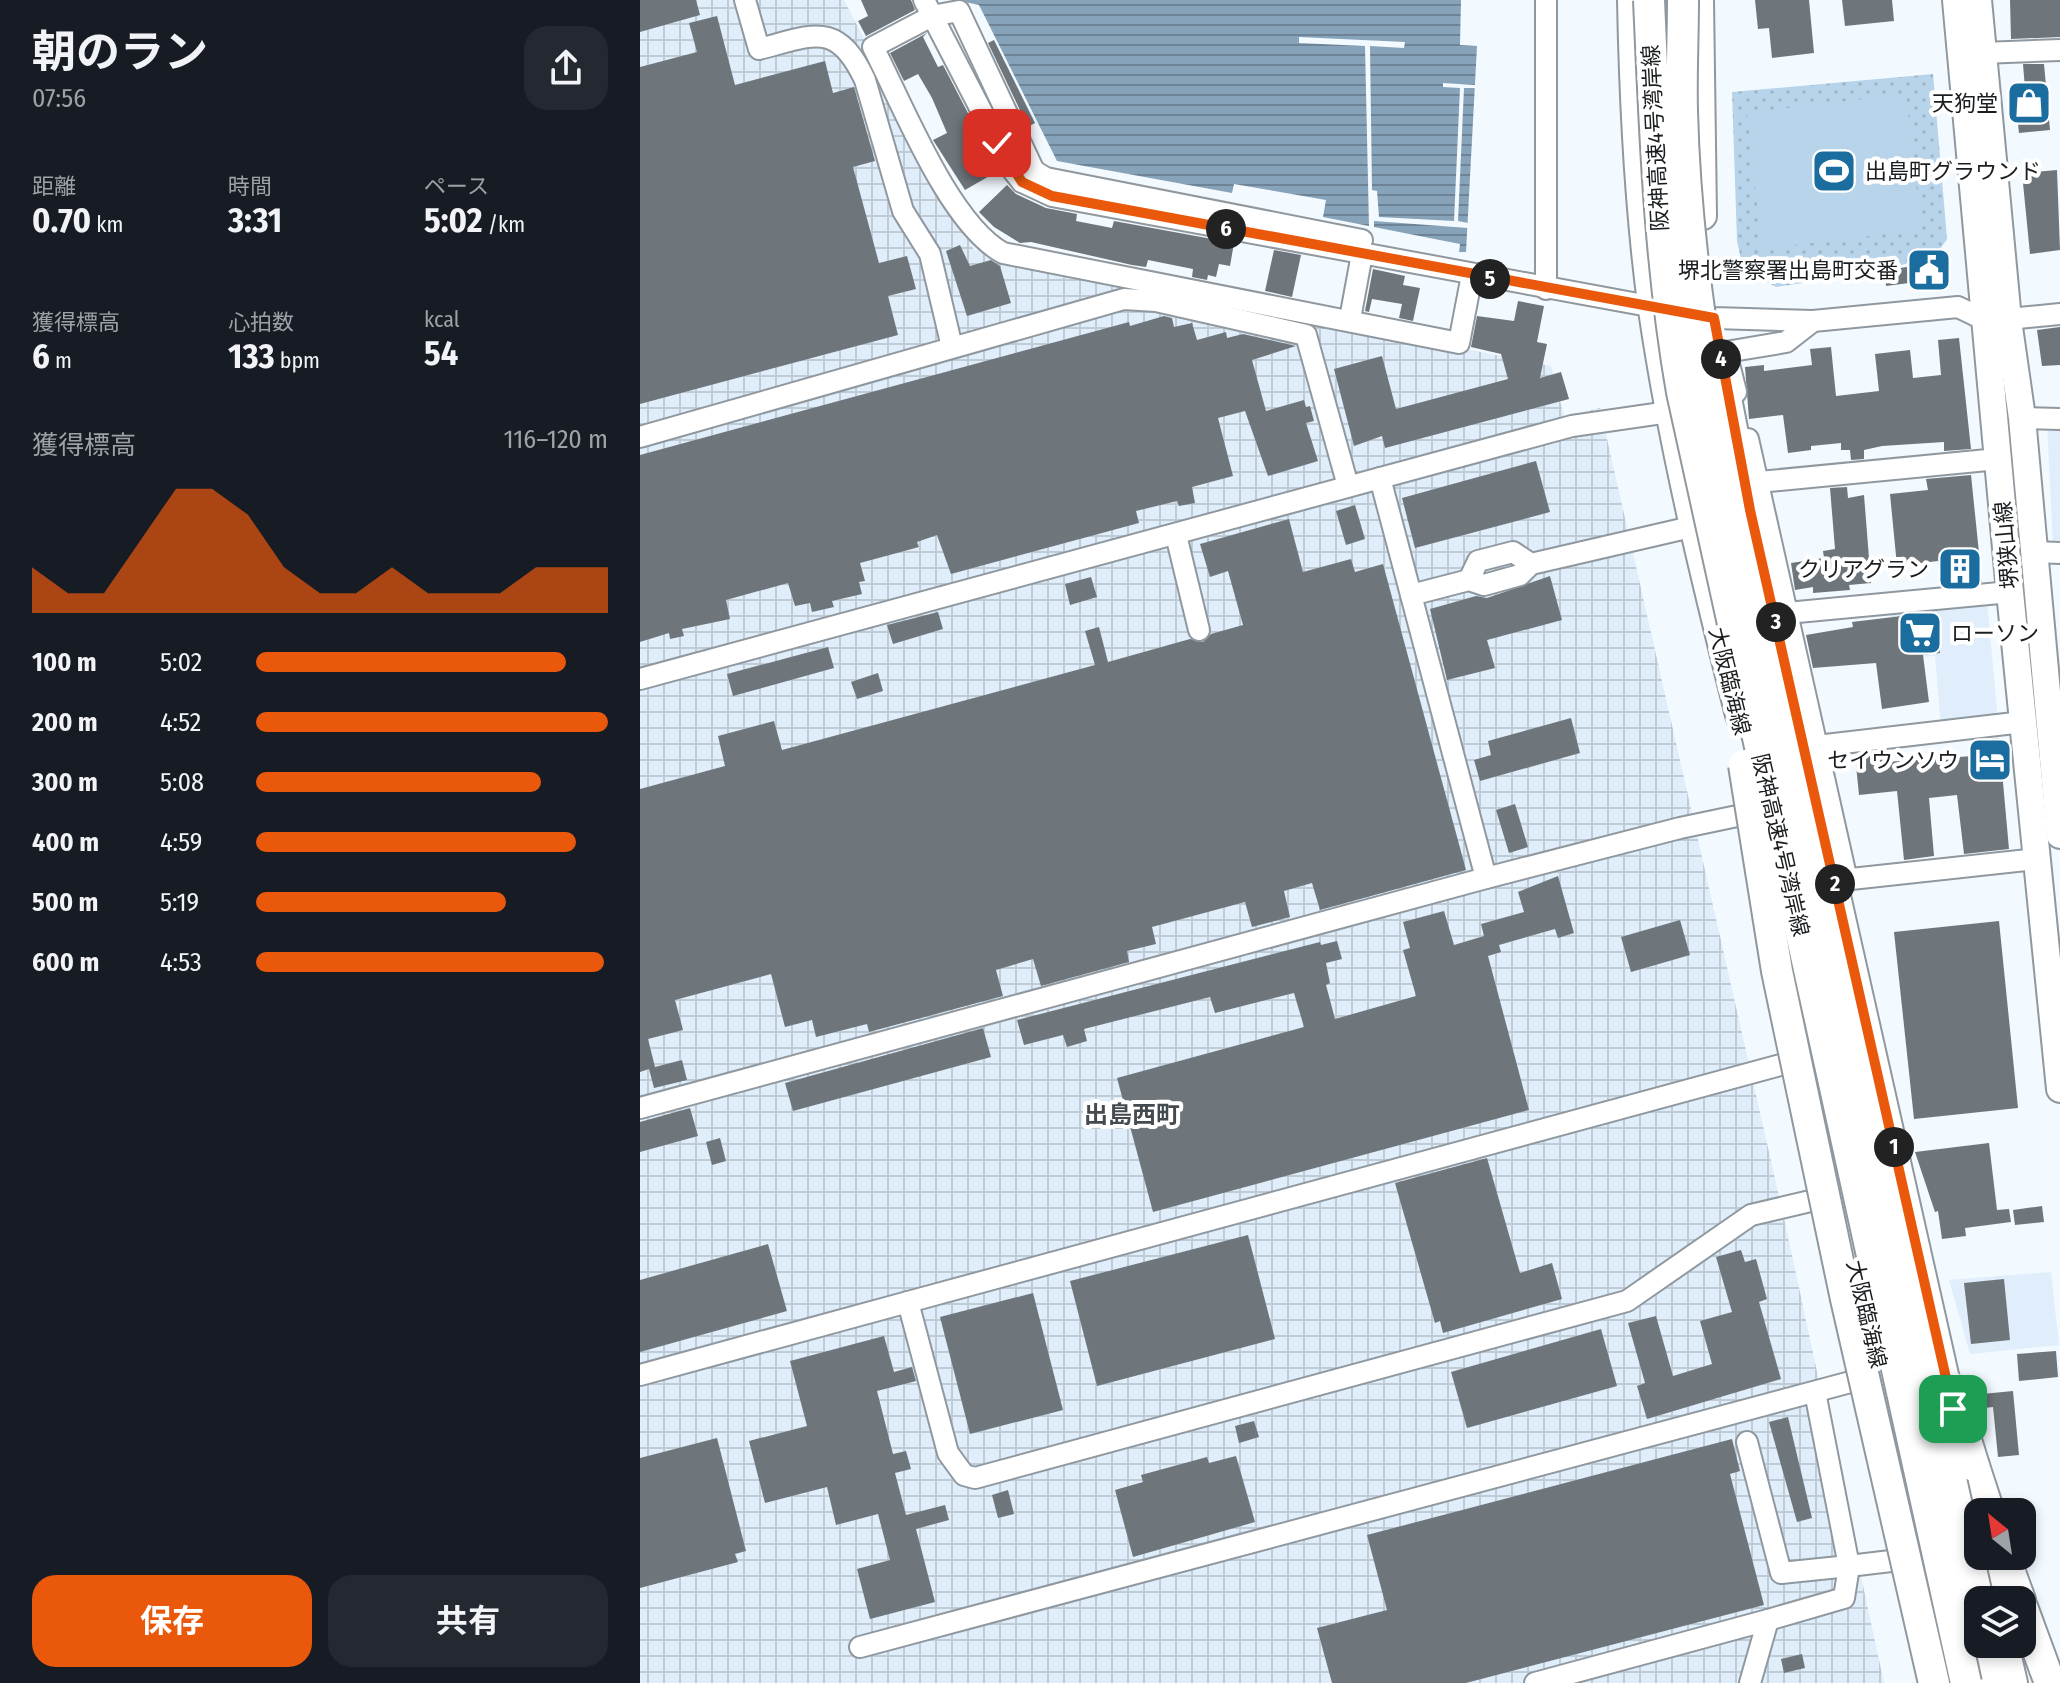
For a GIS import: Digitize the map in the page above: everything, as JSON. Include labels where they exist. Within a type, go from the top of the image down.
[{"type":"highway","name":"阪神高速4号湾岸線","points":[[1649,0],[1657,204],[1666,300],[1698,476],[1966,1683]]},
{"type":"highway","name":"阪神高速4号湾岸線","points":[[1683,0],[1681,110],[1687,207],[1709,381],[1727,476],[1975,1586]]},
{"type":"highway","points":[[1698,476],[1702,521],[1777,971],[1846,1299],[1934,1683]]},
{"type":"highway","points":[[1862,1075],[1917,1280],[1985,1498]]},
{"type":"highway","points":[[2036,1645],[2050,1683]]},
{"type":"highway","points":[[1991,1658],[1996,1683]]},
{"type":"main road","name":"大阪臨海線","points":[[1631,0],[1641,207],[1652,309],[1669,412],[1691,527],[1761,811],[1809,1057],[1952,1683]]},
{"type":"main road","points":[[1700,0],[1701,199],[1714,318],[1750,510],[1973,1498]]},
{"type":"main road","name":"堺狭山線","points":[[1956,0],[1997,320],[2022,418],[2047,552],[2047,773],[2036,859],[2060,1089]]},
{"type":"main road","name":"堺狭山線","points":[[1978,0],[1997,320],[1998,459],[2010,592],[2023,722],[2047,773],[2060,835]]},
{"type":"main road","points":[[2008,1658],[2014,1683]]},
{"type":"street","points":[[745,0],[759,49],[817,35],[843,43],[856,60],[865,80],[903,211],[930,254],[952,347]]},
{"type":"street","points":[[1546,0],[1546,289]]},
{"type":"street","points":[[929,6],[1011,168],[1028,176],[1052,196],[1362,254],[1470,268],[1459,343],[1350,319],[1003,253],[991,246],[959,213],[873,47],[929,6]]},
{"type":"street","points":[[1982,53],[2060,50]]},
{"type":"street","points":[[1028,176],[1470,268],[1546,289],[1714,318],[1813,321],[1958,307],[1997,320],[2060,314]]},
{"type":"street","points":[[1350,319],[1362,254]]},
{"type":"street","points":[[640,437],[1124,299],[1156,301],[1306,335],[1348,486]]},
{"type":"street","points":[[1813,321],[1786,342],[1726,352],[1759,482],[1846,876],[1851,879],[2036,859]]},
{"type":"street","points":[[640,679],[1572,426],[1669,412]]},
{"type":"street","points":[[2022,418],[2060,419]]},
{"type":"street","points":[[1759,482],[1998,459]]},
{"type":"street","points":[[1380,478],[1486,878]]},
{"type":"street","points":[[1411,595],[1469,580],[1478,561],[1513,552],[1531,564],[1691,527]]},
{"type":"street","points":[[1176,535],[1199,630]]},
{"type":"street","points":[[1787,613],[2010,592]]},
{"type":"street","points":[[1817,746],[2023,722]]},
{"type":"street","points":[[640,1108],[1486,878],[1761,811]]},
{"type":"street","points":[[640,1375],[1809,1057]]},
{"type":"street","points":[[908,1302],[948,1453],[964,1475],[975,1478],[1627,1301],[1751,1215],[1840,1194]]},
{"type":"street","points":[[860,1647],[1881,1374]]},
{"type":"street","points":[[1535,1683],[1844,1598],[1849,1566],[1815,1392]]},
{"type":"street","points":[[1747,1442],[1781,1573],[1922,1557]]},
{"type":"street","points":[[1750,1683],[1768,1620]]},
{"type":"shaded area","points":[[640,0],[844,0],[974,250],[1551,366],[1564,416],[1600,408],[1784,1218],[1884,1683],[640,1683]]},
{"type":"shaded area","points":[[956,0],[1461,0],[1460,45],[1477,46],[1466,252],[1459,252],[1460,244],[1323,217],[1326,200],[1234,184],[1232,193],[1057,161],[979,5]]},
{"type":"shaded area","points":[[1933,74],[1947,239],[1936,255],[1881,271],[1776,287],[1743,268],[1737,241],[1732,92]]},
{"type":"shaded area","name":"出島町グラウンド","points":[[1906,94],[1921,230],[1762,249],[1747,113]]},
{"type":"shaded area","points":[[2047,422],[2060,422],[2060,546],[2053,545]]},
{"type":"shaded area","points":[[1987,600],[1998,721],[1941,726],[1935,656],[1894,659],[1890,610]]},
{"type":"shaded area","points":[[2051,1272],[2059,1345],[1970,1354],[1949,1280]]},
{"type":"pier","points":[[1299,37],[1405,42],[1404,48],[1370,46],[1372,190],[1377,191],[1379,217],[1454,221],[1460,88],[1443,87],[1443,83],[1475,85],[1475,88],[1464,88],[1458,221],[1468,223],[1468,228],[1374,221],[1374,228],[1369,227],[1365,46],[1299,43]]},
{"type":"building","points":[[640,0],[696,0],[700,15],[640,32]]},
{"type":"building","points":[[861,0],[911,0],[915,10],[866,36],[858,21],[868,16]]},
{"type":"building","points":[[1755,0],[1809,0],[1814,53],[1772,58],[1769,28],[1758,29]]},
{"type":"building","points":[[1842,0],[1892,0],[1894,21],[1845,26]]},
{"type":"building","points":[[2010,0],[2060,0],[2060,37],[2011,39]]},
{"type":"building","points":[[717,16],[735,85],[825,61],[833,93],[854,87],[875,161],[853,167],[879,263],[907,256],[916,289],[888,296],[898,335],[640,404],[640,67],[697,52],[689,23]]},
{"type":"building","points":[[927,33],[923,37],[938,67],[943,65],[998,171],[965,190],[933,140],[947,133],[932,98],[918,74],[904,81],[890,53]]},
{"type":"building","points":[[994,40],[1035,123],[1028,127],[988,43]]},
{"type":"building","points":[[2023,64],[2044,64],[2050,130],[2019,133],[2014,90],[2025,89]]},
{"type":"building","points":[[2057,170],[2060,250],[2030,254],[2022,173]]},
{"type":"building","points":[[1007,185],[1016,194],[1046,208],[1077,214],[1076,221],[1112,228],[1114,221],[1234,243],[1230,266],[1219,264],[1216,277],[1208,275],[1207,280],[1192,277],[1193,269],[1148,260],[1146,267],[1031,242],[1020,243],[994,227],[979,212]]},
{"type":"building","points":[[960,245],[970,266],[991,260],[1000,266],[1011,303],[967,316],[946,251]]},
{"type":"building","points":[[1274,250],[1301,255],[1292,297],[1265,291]]},
{"type":"building","points":[[1940,262],[1941,276],[1919,278],[1918,264]]},
{"type":"building","points":[[1907,267],[1909,283],[1886,286],[1885,270]]},
{"type":"building","points":[[1373,269],[1405,276],[1403,285],[1420,288],[1413,321],[1399,318],[1402,304],[1372,299],[1369,312],[1365,311]]},
{"type":"building","points":[[1518,301],[1544,306],[1537,342],[1547,344],[1540,378],[1561,372],[1569,399],[1385,448],[1382,436],[1354,446],[1334,369],[1382,356],[1396,409],[1508,379],[1501,354],[1471,347],[1477,316],[1514,321]]},
{"type":"building","points":[[1164,316],[1172,318],[1174,327],[1192,323],[1197,340],[1226,332],[1227,338],[1243,334],[1296,346],[1252,360],[1266,411],[1304,400],[1306,407],[1310,406],[1314,421],[1306,423],[1318,461],[1268,476],[1245,411],[1218,418],[1233,476],[1192,487],[1195,503],[1179,506],[1177,501],[1136,511],[1139,523],[951,574],[937,535],[917,542],[919,547],[860,563],[865,581],[859,582],[862,594],[832,601],[834,607],[812,612],[810,603],[795,606],[788,583],[726,600],[730,619],[682,629],[684,636],[670,639],[669,633],[640,642],[640,455],[1129,322],[1130,326]]},
{"type":"building","points":[[2060,327],[2060,365],[2042,366],[2037,330]]},
{"type":"building","points":[[1959,338],[1971,449],[1944,451],[1944,442],[1882,446],[1864,450],[1864,459],[1851,460],[1850,450],[1841,450],[1841,443],[1811,446],[1811,450],[1788,453],[1783,415],[1749,419],[1745,367],[1764,365],[1764,371],[1812,365],[1810,349],[1831,347],[1836,396],[1879,391],[1875,354],[1910,350],[1913,378],[1941,375],[1938,340]]},
{"type":"building","points":[[1536,461],[1550,512],[1415,548],[1402,498]]},
{"type":"building","points":[[1971,475],[1982,582],[1941,585],[1938,561],[1897,566],[1890,494],[1928,490],[1926,479]]},
{"type":"building","points":[[1847,487],[1848,498],[1864,495],[1871,583],[1849,585],[1850,590],[1813,593],[1813,587],[1795,590],[1791,563],[1824,558],[1823,551],[1835,549],[1830,488]]},
{"type":"building","points":[[1355,505],[1365,539],[1346,545],[1336,511]]},
{"type":"building","points":[[1289,519],[1303,572],[1351,559],[1355,572],[1383,564],[1466,870],[1320,910],[1312,883],[1284,891],[1290,917],[1252,927],[1245,902],[1152,927],[1156,944],[1127,951],[1129,962],[1041,986],[1033,959],[996,970],[1003,996],[869,1032],[867,1024],[816,1037],[812,1020],[785,1027],[771,974],[675,1000],[683,1030],[648,1039],[655,1067],[682,1060],[687,1080],[654,1088],[649,1069],[640,1072],[640,789],[725,766],[718,736],[774,721],[782,750],[1095,665],[1085,631],[1099,627],[1108,662],[1190,639],[1203,642],[1211,634],[1243,625],[1228,571],[1210,577],[1200,544]]},
{"type":"building","points":[[1550,576],[1562,620],[1487,640],[1495,668],[1447,680],[1430,609],[1476,596],[1487,598]]},
{"type":"building","points":[[1091,577],[1097,597],[1070,605],[1065,584]]},
{"type":"building","points":[[938,612],[943,629],[893,644],[887,625]]},
{"type":"building","points":[[1935,612],[1940,653],[1923,655],[1929,702],[1882,709],[1876,663],[1813,668],[1806,635],[1853,627],[1852,622]]},
{"type":"building","points":[[828,647],[834,668],[733,696],[727,674]]},
{"type":"building","points":[[878,673],[883,691],[857,699],[851,682]]},
{"type":"building","points":[[1571,718],[1580,753],[1480,781],[1474,760],[1491,755],[1488,741]]},
{"type":"building","points":[[1999,738],[2009,849],[1964,854],[1957,795],[1929,798],[1934,856],[1904,860],[1897,791],[1859,795],[1855,755],[1885,752],[1886,762],[1973,756],[1972,741]]},
{"type":"building","points":[[1515,804],[1528,847],[1509,853],[1496,810]]},
{"type":"building","points":[[1558,876],[1574,933],[1558,938],[1555,929],[1499,945],[1501,952],[1488,956],[1529,1110],[1153,1212],[1117,1078],[1304,1027],[1294,993],[1215,1013],[1210,997],[1084,1029],[1087,1041],[1067,1047],[1063,1035],[1024,1045],[1017,1020],[1320,942],[1321,945],[1337,941],[1342,959],[1326,963],[1330,983],[1326,985],[1335,1019],[1416,996],[1403,950],[1410,948],[1403,922],[1444,911],[1454,945],[1484,936],[1481,924],[1524,912],[1518,892]]},
{"type":"building","points":[[1680,920],[1690,955],[1631,972],[1621,937]]},
{"type":"building","points":[[1999,921],[2018,1108],[1914,1119],[1894,932]]},
{"type":"building","points":[[983,1028],[991,1057],[793,1111],[785,1083]]},
{"type":"building","points":[[690,1108],[698,1136],[640,1152],[640,1122]]},
{"type":"building","points":[[720,1138],[726,1161],[712,1165],[706,1142]]},
{"type":"building","points":[[1989,1143],[1997,1210],[2009,1209],[2011,1222],[1965,1228],[1966,1236],[1942,1239],[1938,1211],[1935,1212],[1915,1152]]},
{"type":"building","points":[[1487,1158],[1520,1273],[1552,1263],[1562,1299],[1443,1333],[1440,1321],[1435,1323],[1395,1183]]},
{"type":"building","points":[[2042,1206],[2044,1222],[2015,1225],[2013,1210]]},
{"type":"building","points":[[1248,1235],[1275,1339],[1097,1386],[1070,1281]]},
{"type":"building","points":[[768,1244],[787,1311],[640,1352],[640,1280]]},
{"type":"building","points":[[1741,1250],[1745,1262],[1756,1259],[1767,1299],[1759,1302],[1781,1379],[1647,1419],[1637,1386],[1645,1383],[1628,1323],[1656,1316],[1673,1376],[1712,1364],[1700,1321],[1732,1312],[1716,1257]]},
{"type":"building","points":[[2004,1279],[2010,1340],[1971,1344],[1964,1283]]},
{"type":"building","points":[[1033,1293],[1063,1410],[970,1434],[940,1317]]},
{"type":"building","points":[[1601,1329],[1617,1386],[1467,1428],[1451,1372]]},
{"type":"building","points":[[884,1336],[894,1372],[912,1367],[916,1381],[877,1391],[893,1454],[906,1451],[911,1469],[895,1473],[906,1515],[945,1505],[949,1520],[916,1529],[935,1602],[870,1619],[857,1569],[890,1560],[878,1514],[836,1525],[827,1487],[765,1503],[749,1441],[807,1426],[790,1361]]},
{"type":"building","points":[[2056,1351],[2058,1377],[2019,1381],[2017,1354]]},
{"type":"building","points":[[2013,1391],[2019,1455],[1998,1457],[1993,1407],[1984,1408],[1982,1394]]},
{"type":"building","points":[[1788,1417],[1812,1518],[1797,1522],[1769,1422]]},
{"type":"building","points":[[1254,1421],[1259,1437],[1239,1443],[1235,1426]]},
{"type":"building","points":[[717,1438],[746,1551],[735,1554],[738,1562],[640,1588],[640,1458]]},
{"type":"building","points":[[1732,1439],[1740,1471],[1730,1474],[1764,1605],[1466,1683],[1332,1683],[1317,1628],[1387,1610],[1367,1535]]},
{"type":"building","points":[[1236,1456],[1255,1522],[1133,1557],[1115,1490],[1143,1482],[1141,1475],[1207,1457],[1209,1463]]},
{"type":"building","points":[[1008,1490],[1014,1514],[998,1518],[992,1495]]},
{"type":"building","points":[[1802,1654],[1805,1668],[1784,1673],[1781,1659]]},
{"type":"place","name":"天狗堂","points":[[2029,103]]},
{"type":"place","name":"出島町グラウンド","points":[[1834,171]]},
{"type":"place","name":"堺北警察署出島町交番","points":[[1929,270]]},
{"type":"place","name":"クリアグラン","points":[[1960,569]]},
{"type":"place","name":"ローソン","points":[[1920,633]]},
{"type":"place","name":"セイウンソウ","points":[[1990,760]]},
{"type":"district","name":"出島西町","points":[[1132,1115]]},
{"type":"route","points":[[997,143],[1022,182],[1052,196],[1714,318],[1750,510],[1953,1409]]}]
